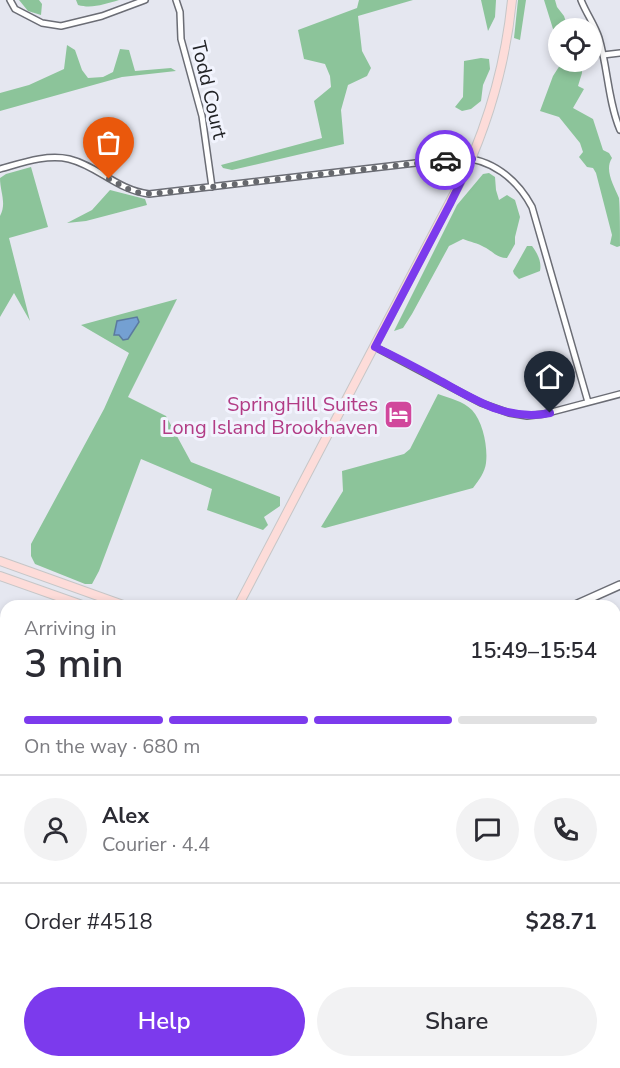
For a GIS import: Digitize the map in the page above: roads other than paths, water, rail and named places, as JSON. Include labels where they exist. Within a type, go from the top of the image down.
[{"type":"main road","points":[[241,600],[472,159],[499,76],[512,0]]},
{"type":"main road","points":[[0,561],[109,600]]},
{"type":"main road","points":[[13,566],[4,577],[68,600]]},
{"type":"main road","points":[[586,600],[620,585]]},
{"type":"street","points":[[10,0],[15,9],[42,23],[61,26],[102,16],[146,0]]},
{"type":"street","name":"Todd Court","points":[[176,0],[180,12],[181,39],[202,116],[212,187]]},
{"type":"street","points":[[580,0],[598,35],[612,112],[620,130]]},
{"type":"street","points":[[603,55],[620,53]]},
{"type":"street","points":[[612,112],[620,112]]},
{"type":"street","points":[[0,169],[38,159],[59,158],[81,164],[134,192],[150,194],[459,158],[487,164],[505,174],[520,189],[531,207],[588,402]]},
{"type":"street","points":[[375,347],[500,411],[518,415],[536,416],[620,394]]},
{"type":"water","points":[[137,317],[139,322],[128,339],[123,340],[119,335],[114,335],[117,321]]},
{"type":"place","name":"SpringHill Suites Long Island Brookhaven","points":[[399,415]]}]
